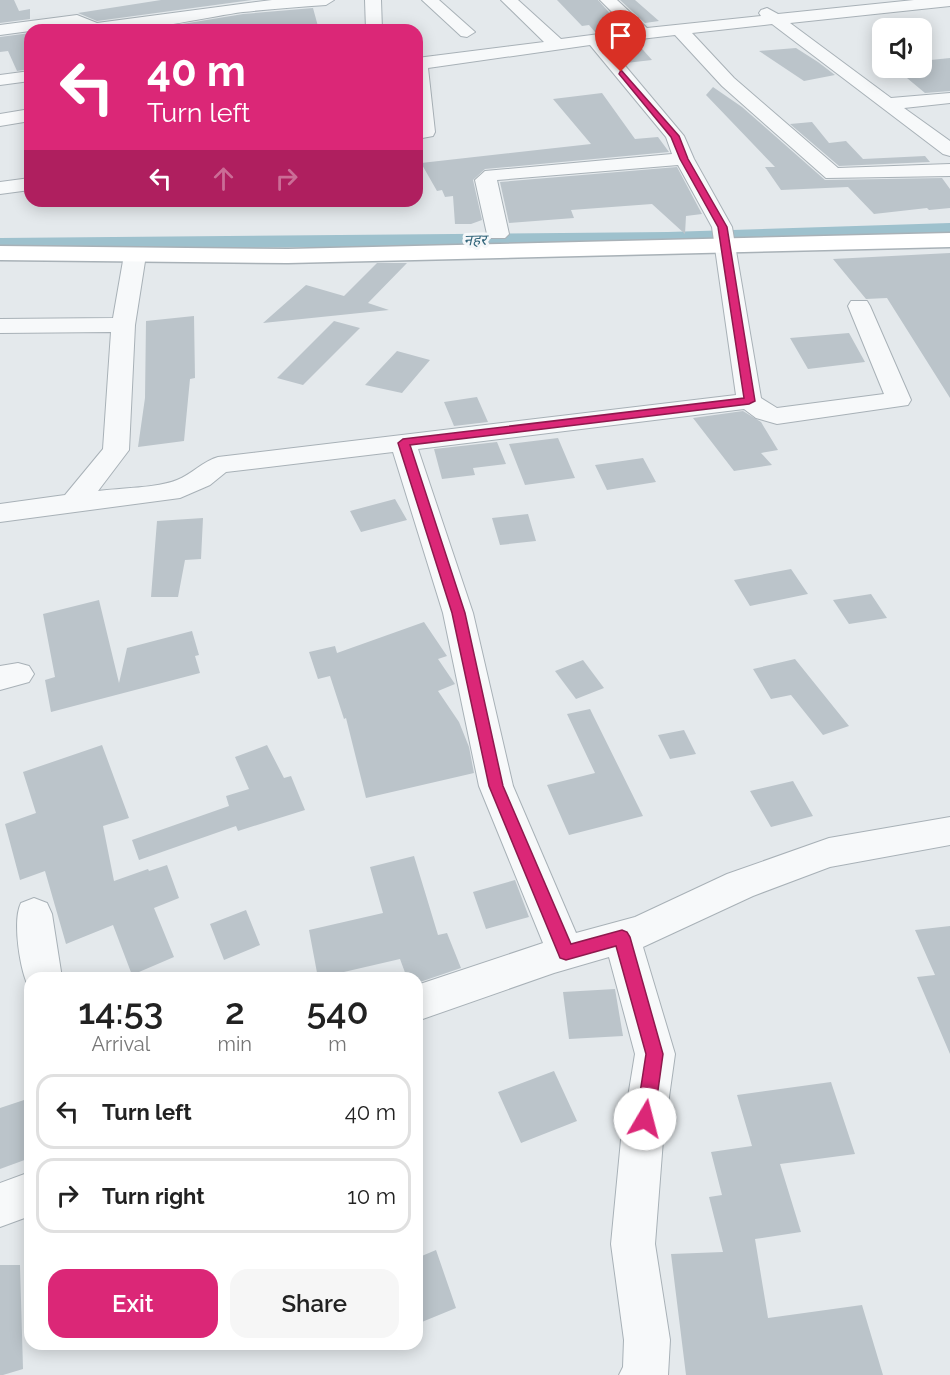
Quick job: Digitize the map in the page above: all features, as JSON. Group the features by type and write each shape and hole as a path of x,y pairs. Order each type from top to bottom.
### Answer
{"street":[{"path":"132,24 246,7 326,0"},
{"path":"373,0 374,24"},
{"path":"430,0 467,32"},
{"path":"509,0 557,45"},
{"path":"608,0 643,33"},
{"path":"750,0 950,150"},
{"path":"423,63 643,33 950,1"},
{"path":"46,24 77,20 86,24"},
{"path":"0,30 24,27"},
{"path":"680,30 728,82 832,174 950,170"},
{"path":"594,40 675,136 684,159 725,237 749,401"},
{"path":"0,80 24,77"},
{"path":"887,104 950,98"},
{"path":"423,106 426,132 423,132"},
{"path":"0,120 24,117"},
{"path":"930,135 950,134"},
{"path":"498,234 485,180 492,175 684,159"},
{"path":"0,188 24,185"},
{"path":"0,253 288,256 725,237 950,240"},
{"path":"74,503 116,450 123,325 135,255"},
{"path":"0,513 180,489 201,479 218,465 749,401 765,413 777,416 899,400 859,306"},
{"path":"0,326 123,325"},
{"path":"403,443 458,613 496,786 566,953"},
{"path":"423,1001 566,953 642,931 740,885 829,853 950,831"},
{"path":"34,914 43,972"},
{"path":"622,937 654,1054 642,1140 633,1244 647,1340 646,1372 643,1375"},
{"path":"0,1205 24,1196"}],"building":[{"path":"0,0 14,0 19,11 30,9 30,19 0,23"},
{"path":"161,0 252,0 97,21 78,13"},
{"path":"557,0 598,0 624,29 595,32 589,25 582,26"},
{"path":"620,0 635,0 659,21 645,23"},
{"path":"313,8 317,24 182,24 243,14"},
{"path":"24,34 24,70 17,71 8,51 0,52 0,37"},
{"path":"636,42 652,60 626,63 610,45"},
{"path":"796,48 835,75 804,81 759,51"},
{"path":"950,58 950,91 925,93 907,78 932,78 932,60"},
{"path":"713,87 742,107 825,180 942,178 950,189 950,208 929,210 927,208 874,214 848,187 781,190 765,167 775,167 706,95"},
{"path":"602,93 635,139 658,137 669,152 485,169 473,180 482,220 471,224 455,224 453,196 445,197 442,190 437,191 423,163 591,144 553,99"},
{"path":"812,122 829,143 846,141 863,159 925,156 930,162 839,166 790,124"},
{"path":"677,167 702,214 686,216 685,234 652,204 571,210 574,218 509,223 500,182"},
{"path":"950,253 950,398 887,298 866,299 833,259"},
{"path":"377,263 407,263 368,303 389,310 263,323 306,285 344,296"},
{"path":"194,316 195,378 190,379 184,441 138,447 145,398 146,321"},
{"path":"334,321 360,328 303,385 277,378"},
{"path":"849,333 865,362 808,369 790,338"},
{"path":"397,351 430,360 402,393 365,385"},
{"path":"477,397 488,422 454,426 444,402"},
{"path":"743,411 761,422 778,450 761,453 772,465 734,471 693,418"},
{"path":"558,438 575,478 525,485 509,444"},
{"path":"497,442 506,464 473,468 475,475 442,479 434,449"},
{"path":"643,458 656,482 607,490 595,465"},
{"path":"395,499 407,520 361,532 350,511"},
{"path":"528,514 536,541 500,545 492,518"},
{"path":"203,518 201,559 185,560 178,597 151,597 157,521"},
{"path":"791,569 808,594 750,606 734,580"},
{"path":"871,594 887,618 849,624 833,600"},
{"path":"99,600 119,683 127,648 192,631 199,655 195,656 200,673 51,712 45,680 55,677 43,614"},
{"path":"424,622 447,656 438,659 455,684 438,691 459,722 469,747 474,773 366,798 346,718 344,719 330,676 318,679 309,652 335,646 337,653"},
{"path":"795,659 849,726 823,735 791,695 771,699 753,669"},
{"path":"583,660 604,688 576,699 555,671"},
{"path":"590,709 643,816 569,835 547,785 595,773 567,714"},
{"path":"684,730 696,754 670,759 658,735"},
{"path":"102,745 129,818 103,826 114,881 167,865 179,898 154,908 174,957 139,972 131,972 113,925 66,944 45,871 20,880 5,824 36,813 23,772"},
{"path":"267,745 284,778 291,776 305,810 238,831 236,826 139,860 132,840 229,806 226,796 249,789 235,757"},
{"path":"793,781 813,816 771,827 750,791"},
{"path":"414,856 438,935 447,933 461,968 423,981 423,972 405,972 400,959 344,972 317,972 309,930 383,913 370,867"},
{"path":"515,880 529,917 486,929 473,892"},
{"path":"246,910 260,945 224,960 210,924"},
{"path":"950,926 950,1054 917,977 935,975 915,930"},
{"path":"615,989 623,1036 569,1039 563,992"},
{"path":"554,1071 577,1121 521,1143 498,1092"},
{"path":"831,1082 855,1154 780,1164 801,1232 755,1239 768,1318 862,1305 883,1375 686,1375 671,1254 723,1252 709,1197 722,1195 711,1152 752,1146 737,1095"},
{"path":"24,1100 24,1160 0,1169 0,1108"},
{"path":"436,1250 456,1308 423,1322 423,1255"},
{"path":"0,1265 20,1265 23,1369 3,1375 0,1375"}],"waterway":[{"name":"नहर","path":"0,244 668,238 950,229"}],"route":[{"path":"621,72 675,136 684,159 722,227 727,247 749,401 403,443 458,613 468,667 496,786 566,953 622,937 654,1054 645,1119"}]}
